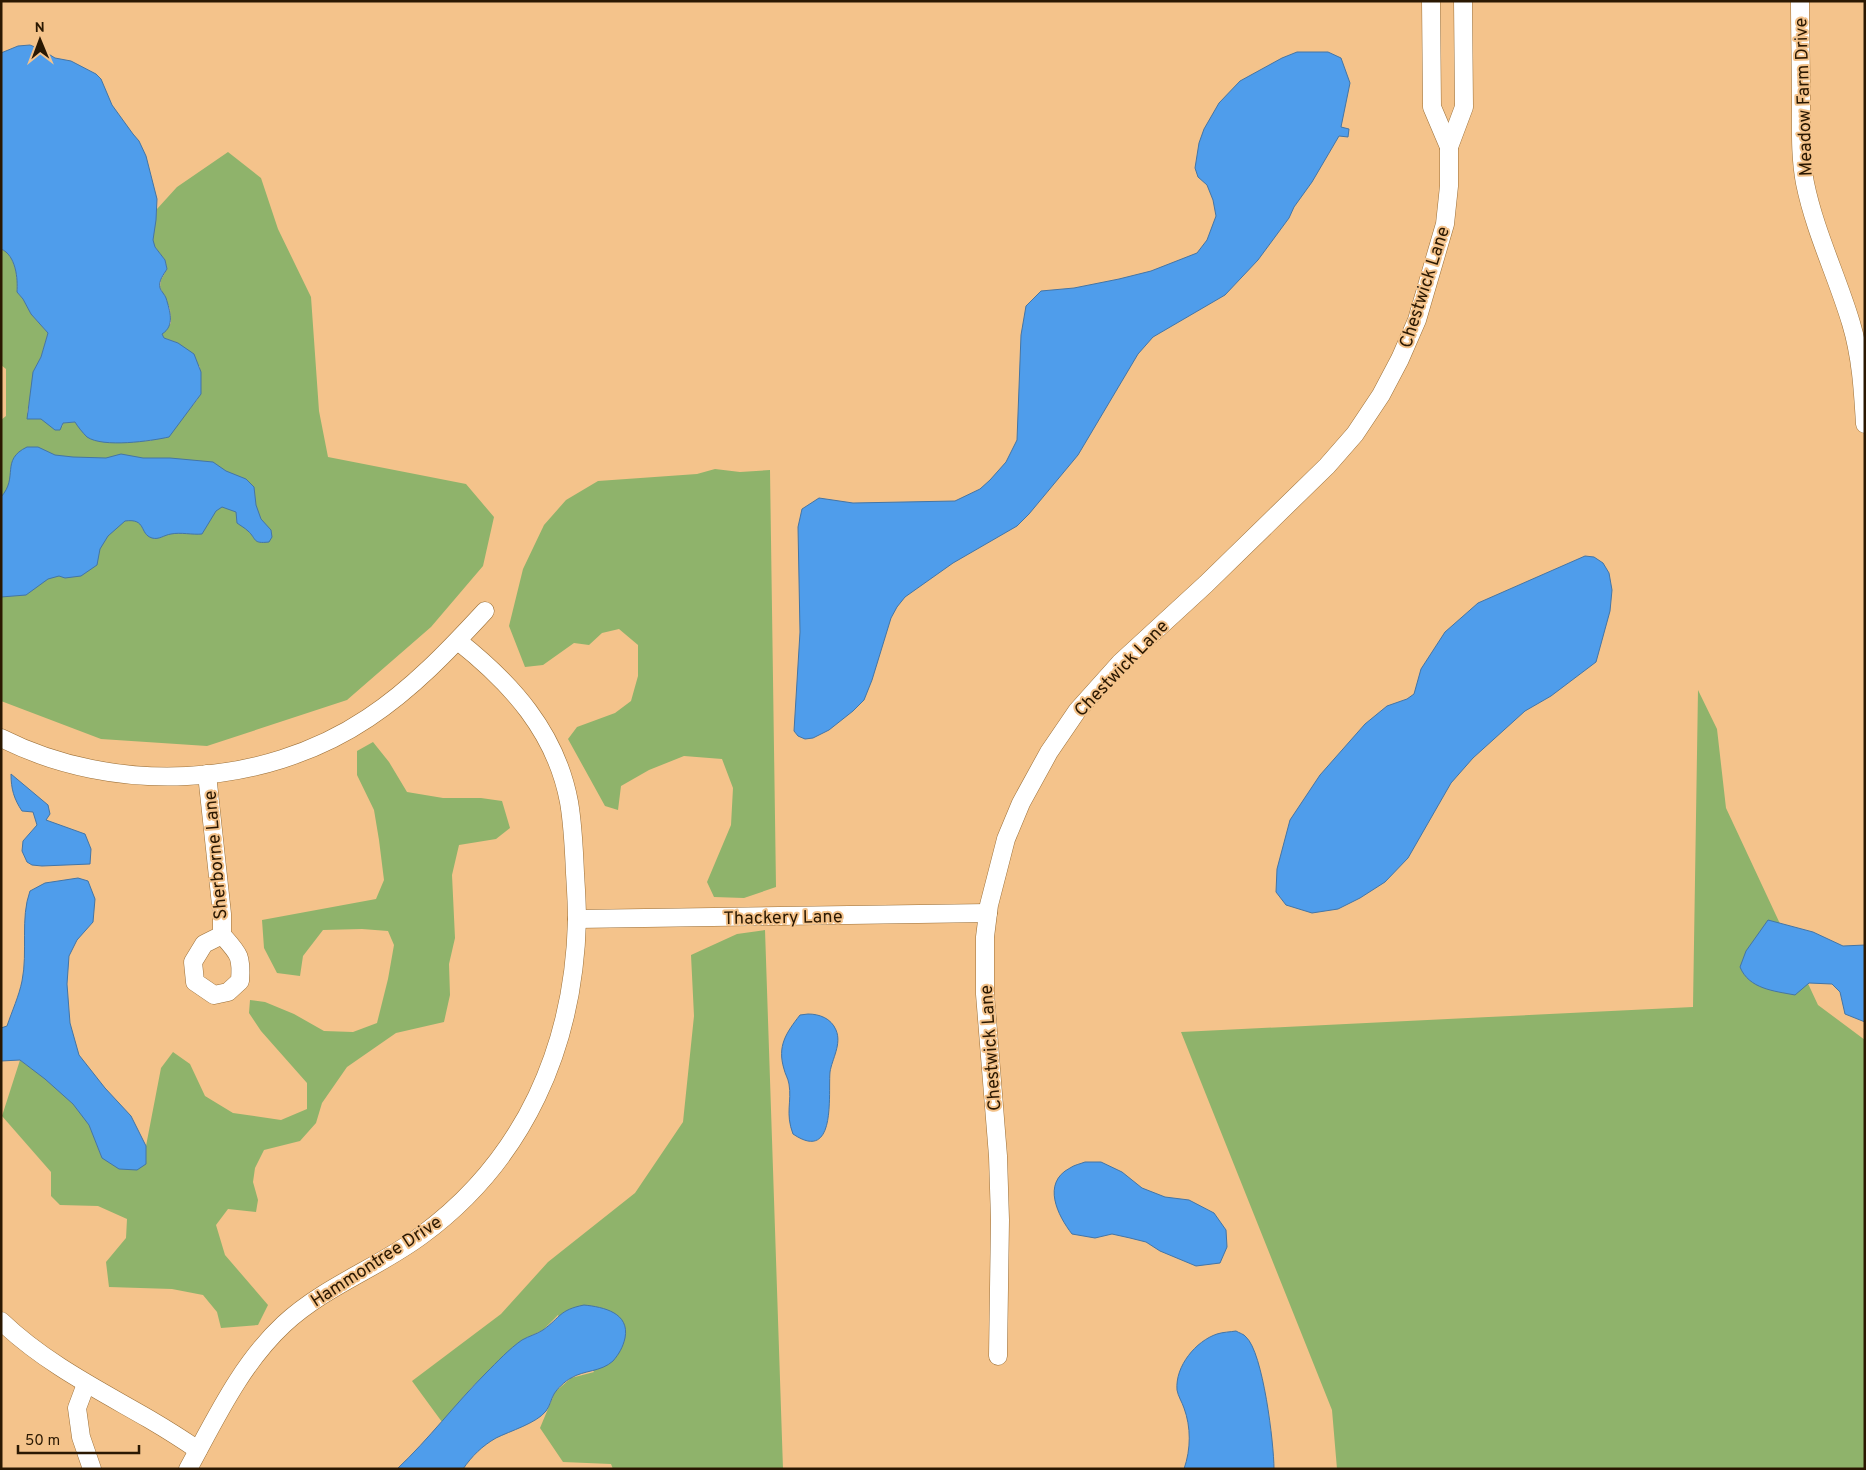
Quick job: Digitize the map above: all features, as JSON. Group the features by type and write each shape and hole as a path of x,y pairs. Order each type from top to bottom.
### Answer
{"street":[{"name":"Chestwick Lane","path":"1431,1 1432,107 1449,147"},
{"name":"Chestwick Lane","path":"998,1356 1000,1241 998,1156 985,994 985,937 988,913 1006,839 1021,803 1049,752 1076,710 1120,663 1206,584 1327,466 1355,434 1381,395 1400,359 1417,320 1432,274 1445,224 1449,186 1449,147 1464,107 1463,1"},
{"name":"Meadow Farm Drive","path":"1800,1 1801,127 1805,181 1811,210 1824,250 1852,324 1862,372 1865,424"},
{"path":"1,738 38,754 70,763 102,771 136,775 207,774 260,765 304,751 346,731 385,706 458,641 485,611"},
{"name":"Hammontree Drive","path":"188,1469 232,1389 247,1366 284,1324 316,1299 422,1236 452,1212 479,1184 504,1154 525,1121 542,1088 555,1054 572,984 577,919 574,842 568,800 560,770 533,716 511,688 486,663 458,641"},
{"name":"Sherborne Lane","path":"207,774 222,914 222,936"},
{"name":"Thackery Lane","path":"577,919 988,913"},
{"path":"1,1321 36,1352 198,1450"},
{"path":"86,1384 77,1408 81,1437 92,1469"}],"green space":[{"path":"228,152 261,178 278,229 311,297 319,411 328,457 466,484 494,517 483,566 431,627 347,700 207,746 101,739 1,701 1,420 6,416 6,369 1,365 1,249 10,256 13,262 17,292 31,314 48,333 41,357 33,372 27,413 62,427 63,423 75,422 88,437 99,441 150,441 188,411 200,394 200,367 178,343 164,338 162,334 171,323 170,309 160,287 161,280 167,269 165,260 152,240 157,209 177,187"},
{"path":"715,469 740,472 770,470 776,887 744,898 714,897 707,882 731,825 733,788 722,759 684,756 649,770 621,786 618,810 605,806 568,739 577,727 615,713 631,701 638,676 638,645 619,629 602,633 589,645 574,643 543,665 525,667 509,626 523,569 544,525 566,500 598,481 697,474"},
{"path":"1698,690 1717,729 1726,808 1818,1005 1865,1040 1865,1469 1337,1469 1332,1410 1181,1032 1693,1007"},
{"path":"373,742 389,762 407,792 443,798 481,798 502,801 510,828 496,839 459,845 452,875 455,938 449,964 450,995 444,1022 396,1033 347,1067 322,1103 316,1123 300,1141 264,1150 255,1168 253,1182 258,1200 256,1212 228,1209 216,1225 225,1255 268,1305 258,1325 221,1328 217,1312 203,1295 172,1289 109,1287 106,1262 126,1238 127,1219 98,1206 60,1205 51,1196 51,1172 2,1116 20,1060 58,1089 75,1106 89,1125 102,1158 146,1164 146,1146 161,1068 173,1052 190,1064 205,1096 233,1113 281,1120 307,1109 307,1083 261,1031 249,1013 250,1000 265,1002 294,1014 324,1031 353,1032 377,1023 394,945 388,931 362,929 323,930 303,956 300,976 277,973 264,948 262,920 376,899 384,880 379,840 374,810 357,775 357,751"},
{"path":"765,930 783,1469 613,1469 611,1464 563,1462 540,1428 555,1392 571,1378 594,1372 558,1315 543,1330 522,1340 472,1387 442,1422 412,1381 501,1314 548,1262 635,1193 683,1122 694,1016 691,955 737,934"}],"water":[{"path":"30,45 55,58 71,61 96,74 101,79 112,105 139,141 146,156 157,199 153,240 155,247 165,260 167,269 160,285 168,303 170,323 169,327 162,334 164,338 178,343 194,354 201,372 201,394 169,437 139,442 104,442 87,437 75,422 63,423 60,430 55,430 41,419 27,419 33,372 41,357 48,333 31,314 17,292 13,262 10,256 1,249 1,53 18,46"},
{"path":"1297,52 1328,52 1341,58 1350,83 1341,127 1349,129 1348,137 1339,136 1289,218 1258,260 1225,295 1153,337 1138,354 1078,455 1017,526 953,563 905,597 891,618 864,700 829,730 813,738 805,739 798,736 794,731 800,632 798,527 802,509 819,498 853,503 955,501 980,489 990,480 1006,462 1017,440 1021,335 1026,306 1041,291 1074,288 1119,279 1151,271 1197,253 1207,240 1216,216 1213,200 1207,185 1198,177 1195,168 1199,143 1204,129 1219,103 1240,81"},
{"path":"27,447 38,447 55,455 73,457 106,458 121,454 143,458 170,458 213,462 226,471 246,479 254,487 256,505 261,519 271,530 272,537 269,542 257,542 247,530 237,523 236,512 222,507 216,511 202,534 175,533 152,538 145,533 137,522 125,521 108,536 100,549 97,565 81,576 65,578 59,576 48,579 26,595 1,597 1,497 9,483 14,457"},
{"path":"1585,556 1594,557 1603,563 1609,573 1612,590 1610,611 1596,662 1551,696 1525,711 1473,758 1451,783 1408,858 1385,882 1338,909 1312,913 1286,905 1276,892 1277,869 1290,820 1320,775 1365,724 1387,706 1407,699 1414,694 1421,669 1445,632 1478,603"},
{"path":"11,774 48,805 50,814 46,820 85,834 91,849 90,864 42,866 32,865 27,862 22,851 23,841 37,825 33,812 22,811 17,802 13,794"},
{"path":"78,878 88,881 95,899 93,922 77,940 69,956 67,984 70,1023 79,1055 105,1088 131,1116 146,1146 146,1164 137,1170 119,1169 102,1158 89,1125 73,1104 45,1079 20,1060 1,1061 1,1028 7,1026 24,970 25,912 30,891 45,883"},
{"path":"1768,920 1813,932 1843,946 1865,945 1865,1022 1845,1014 1840,992 1832,984 1809,983 1795,995 1763,988 1749,980 1740,967 1746,951"},
{"path":"800,1015 820,1016 831,1022 838,1035 838,1041 830,1072 829,1109 824,1133 817,1140 807,1141 793,1134 791,1127 789,1084 782,1061 782,1047 787,1034"},
{"path":"1085,1162 1101,1162 1122,1172 1142,1188 1165,1197 1189,1200 1214,1213 1226,1230 1227,1247 1220,1263 1196,1266 1160,1251 1146,1242 1112,1234 1095,1238 1072,1234 1058,1209 1054,1191 1056,1182 1061,1174"},
{"path":"584,1305 600,1307 614,1313 624,1323 625,1338 613,1361 608,1365 576,1375 566,1381 555,1392 542,1415 530,1423 491,1441 463,1469 397,1469 512,1347 543,1330 570,1309"},
{"path":"1236,1331 1246,1337 1258,1360 1270,1420 1274,1469 1184,1469 1188,1454 1189,1430 1177,1390 1179,1372 1188,1356 1202,1342 1217,1334"}]}
